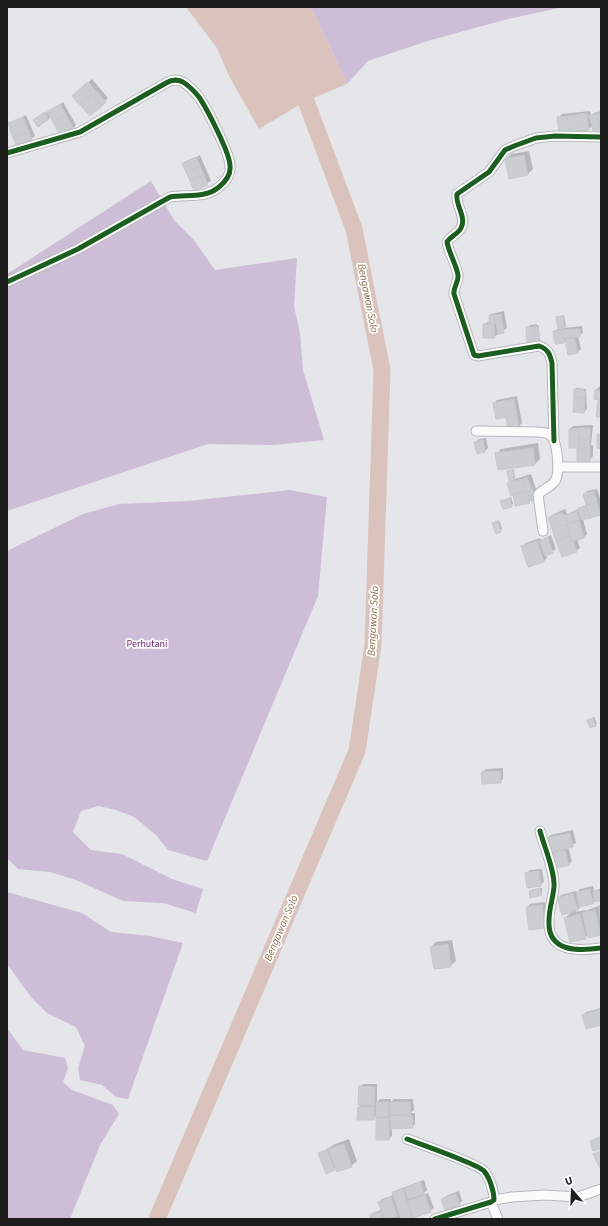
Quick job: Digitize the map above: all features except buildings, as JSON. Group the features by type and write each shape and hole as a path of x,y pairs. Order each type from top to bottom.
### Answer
{"street":[{"path":"7,152 80,132 166,83 174,80 185,83 198,96 226,150 230,166 228,178 219,188 194,197 180,195 170,197 78,249 7,282"},
{"path":"544,531 538,495 540,492 552,485 556,479 558,466 554,441 552,363 550,354 546,348 538,346 478,356 474,355 454,294 453,288 458,279 458,273 447,242 462,226 463,221 456,198 457,194 489,172 505,150 536,138 555,136 601,137"},
{"path":"476,431 548,434 554,441"},
{"path":"558,466 601,467"},
{"path":"540,831 553,878 554,886 549,922 554,939 566,948 573,950 601,948"},
{"path":"407,1139 478,1167 484,1172 488,1177 494,1194 493,1201 498,1219"},
{"path":"435,1219 512,1196 544,1195 578,1197 601,1189"}],"green space":[{"path":"311,7 564,7 508,19 431,40 368,61 347,84"},
{"path":"151,181 174,220 193,239 215,270 297,258 294,306 300,333 303,370 324,440 274,445 208,444 7,511 7,274"},
{"name":"Perhutani","path":"290,490 327,497 318,596 207,861 168,850 156,835 134,817 116,810 98,806 81,811 73,832 91,850 122,854 172,879 203,889 196,913 163,903 123,901 76,880 50,872 18,869 7,858 7,551 83,514 119,504 188,501"},
{"path":"7,892 82,913 111,932 150,936 183,943 128,1099 116,1097 102,1085 80,1080 78,1068 85,1046 76,1027 47,1013 31,997 7,964"},
{"path":"7,1028 23,1050 65,1058 68,1068 63,1082 72,1090 113,1105 119,1114 100,1145 70,1219 7,1219"}],"shaded area":[{"path":"186,7 311,7 347,84 306,101 259,129 229,76 217,48"}],"waterway":[{"name":"Bengawan Solo","path":"157,1219 357,751 373,645 382,370 354,229 306,101 295,81"}],"cycle path":[{"path":"7,153 80,132 166,83 176,80 181,81 190,87 203,103 226,151 230,169 229,175 214,191 202,195 170,197 78,249 7,282"},
{"path":"554,441 552,363 547,350 539,346 478,356 474,355 454,294 458,275 447,242 460,230 463,220 457,194 489,172 505,150 536,138 555,136 601,137"},
{"path":"540,831 554,881 549,920 550,931 553,939 566,948 583,950 601,948"},
{"path":"407,1139 480,1168 488,1177 491,1185 494,1200 491,1202 435,1219"}]}
